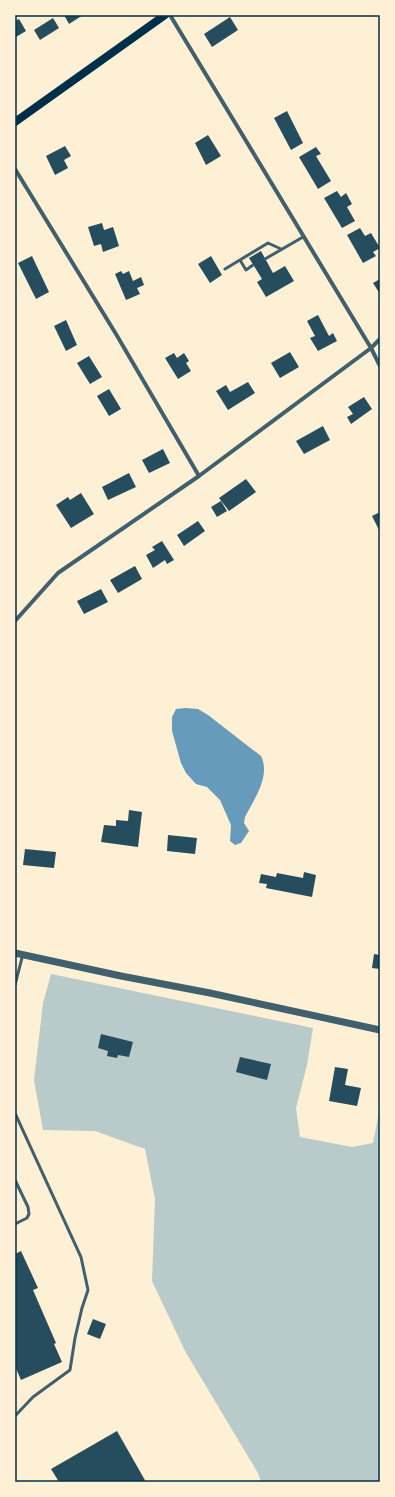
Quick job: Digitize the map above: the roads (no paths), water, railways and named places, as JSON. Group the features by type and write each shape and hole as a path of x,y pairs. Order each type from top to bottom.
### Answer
{"main road":[{"path":"15,122 165,15"}],"street":[{"path":"170,15 371,348 380,366"},
{"path":"15,169 116,334 199,476"},
{"path":"15,621 58,573 199,476 371,348 380,339"},
{"path":"15,953 380,1030"}],"lane":[{"path":"265,259 303,237"},
{"path":"225,269 268,243 281,249"},
{"path":"240,260 246,270 254,265"},
{"path":"15,985 23,954"},
{"path":"15,1113 81,1257 88,1290 75,1338 70,1370 33,1397 15,1416"},
{"path":"15,1180 28,1207 29,1214 27,1218 15,1224"}],"water":[{"path":"176,709 198,709 208,715 261,756 264,764 263,779 257,795 245,817 244,823 249,831 241,843 235,845 230,841 231,825 220,800 207,787 196,784 186,773 181,763 172,731 172,717"}]}
